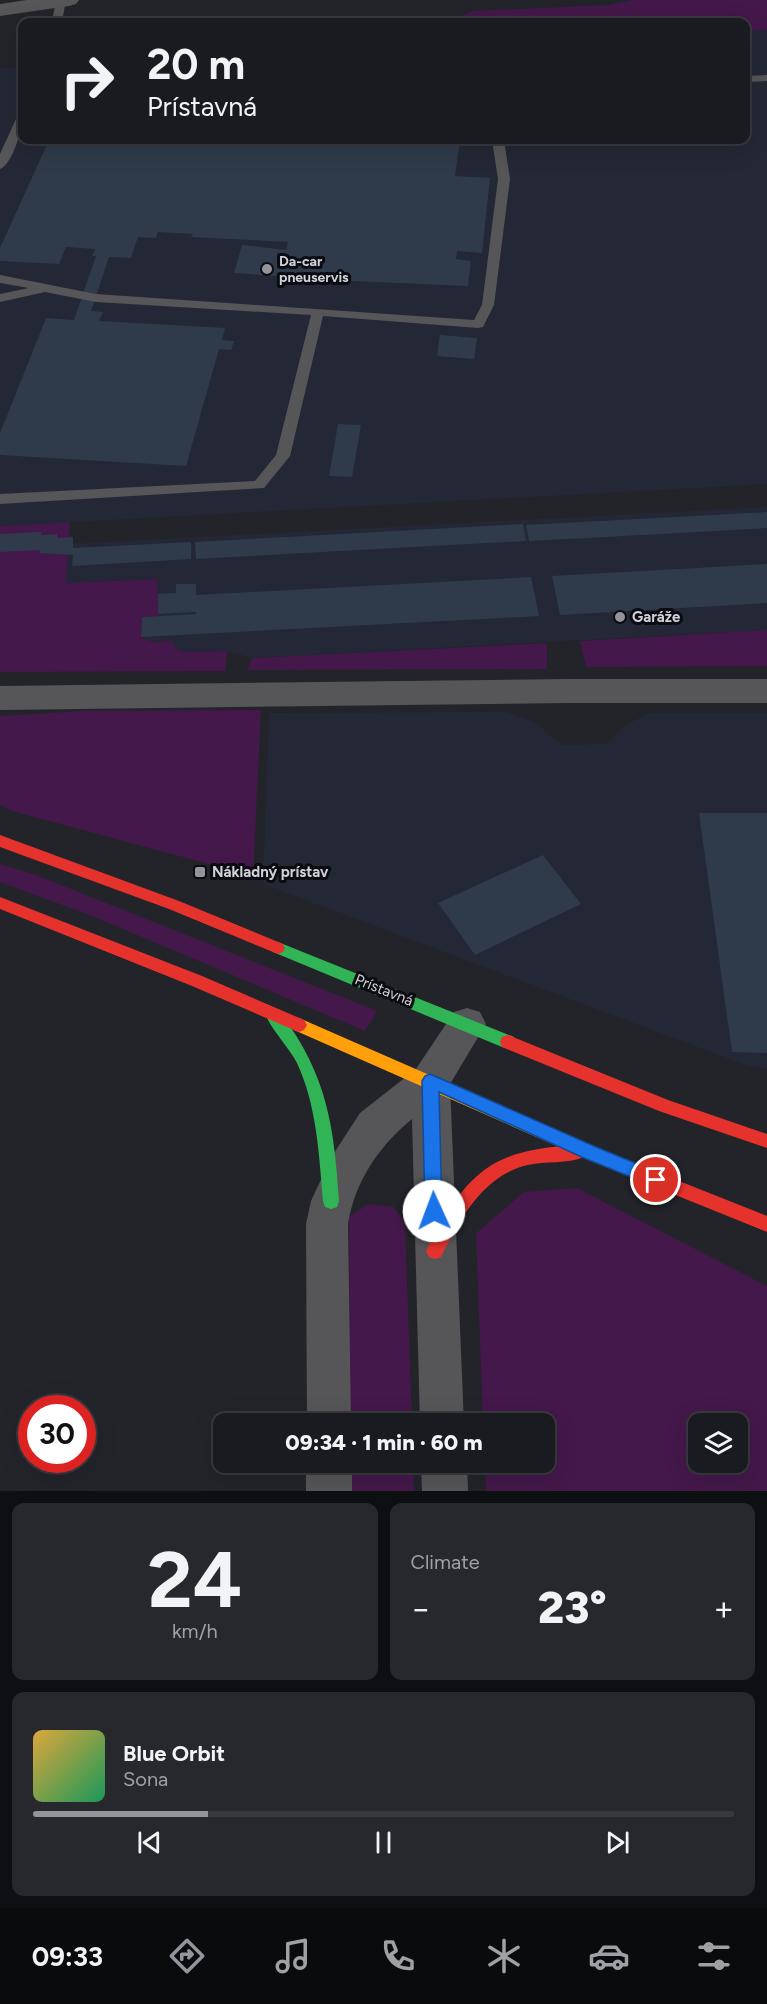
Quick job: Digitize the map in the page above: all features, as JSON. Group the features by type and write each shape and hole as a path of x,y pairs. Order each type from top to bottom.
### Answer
{"main road":[{"name":"Prístavná","path":"0,841 174,905 665,1106 767,1141"},
{"path":"0,903 115,947 430,1081 590,1153 767,1224"},
{"path":"273,1014 299,1045 319,1096 326,1140 331,1201"},
{"path":"435,1251 452,1214 471,1190 492,1170 521,1156 549,1151 590,1153"}],"street":[{"path":"0,10 64,0"},
{"path":"0,698 555,691 767,691"},
{"path":"329,1413 327,1224 331,1201 350,1163 374,1126 430,1081 467,1024"},
{"path":"430,1081 442,1413"},
{"path":"329,1473 329,1491"},
{"path":"444,1473 445,1491"}],"lane":[{"path":"58,18 64,0"},
{"path":"750,79 767,78"},
{"path":"0,165 18,127"},
{"path":"0,279 96,298 478,324 488,305 504,179 499,144"},
{"path":"0,298 49,289"},
{"path":"0,499 260,485 283,456 318,312"}],"shaded area":[{"path":"632,0 767,0 767,30 750,31 750,18 457,18 472,11 610,5"},
{"path":"767,30 767,484 0,526 0,68 18,67 18,144 750,144 750,31"},
{"path":"767,507 767,630 253,658 227,651 182,652 173,646 173,641 153,642 141,637 142,617 159,616 156,579 66,583 68,544"},
{"path":"70,522 66,583 157,579 159,616 142,617 141,637 153,642 173,641 173,646 182,652 227,651 225,671 0,672 0,526"},
{"path":"767,630 767,666 586,667 580,641"},
{"path":"547,643 547,669 247,670 253,658"},
{"path":"261,710 253,876 12,811 0,805 0,716 81,711"},
{"path":"507,712 536,723 562,745 607,744 626,725 649,713 767,713 767,1069 748,1066 263,884 269,713"},
{"path":"0,864 36,875 377,1011 365,1031 92,916 0,882"},
{"path":"577,1188 767,1286 767,1491 486,1491 485,1473 555,1473 555,1413 483,1413 476,1233 524,1192"},
{"path":"368,1204 394,1207 405,1224 412,1413 350,1413 349,1217"},
{"path":"350,1473 413,1473 414,1491 351,1491"}],"building":[{"path":"47,144 459,144 455,176 490,178 482,253 457,251 456,259 471,261 468,286 234,273 242,245 286,250 288,242 191,237 193,234 158,232 156,238 138,237 131,258 109,257 91,311 103,312 99,321 225,328 222,340 234,341 231,350 219,349 186,466 0,455 0,433 46,318 74,320 96,256 92,256 95,249 66,247 59,264 0,261 0,248"},
{"path":"440,335 477,338 474,359 437,356"},
{"path":"338,424 361,425 352,477 329,476"},
{"path":"767,512 767,528 624,536 529,541 526,525"},
{"path":"523,524 526,541 196,559 195,542"},
{"path":"41,532 41,535 57,534 57,538 73,537 73,548 191,542 191,559 72,566 73,555 40,553 40,550 0,552 0,534"},
{"path":"767,564 767,603 560,615 552,576"},
{"path":"531,577 539,616 141,637 142,617 196,614 196,612 158,614 158,594 176,593 176,584 196,584 196,595"},
{"path":"699,813 767,813 767,1053 732,1052"},
{"path":"543,855 581,904 475,955 438,903"}],"traffic: fast":[{"path":"278,948 508,1042"},
{"path":"274,1016 290,1037 302,1059 319,1103 327,1150 331,1201"}],"traffic: slow":[{"path":"299,1025 590,1153 674,1187"}],"traffic: jam":[{"path":"0,841 174,905 278,948"},
{"path":"0,903 197,981 299,1025"},
{"path":"508,1042 665,1106 767,1141"},
{"path":"435,1251 460,1205 488,1175 526,1158 578,1152"},
{"path":"674,1187 767,1224"}],"place":[{"name":"Da-car pneuservis","path":"267,269"},
{"name":"Garáže","path":"620,617"},
{"name":"Nákladný prístav","path":"200,872"}],"route":[{"path":"434,1211 430,1081 656,1180"}]}
